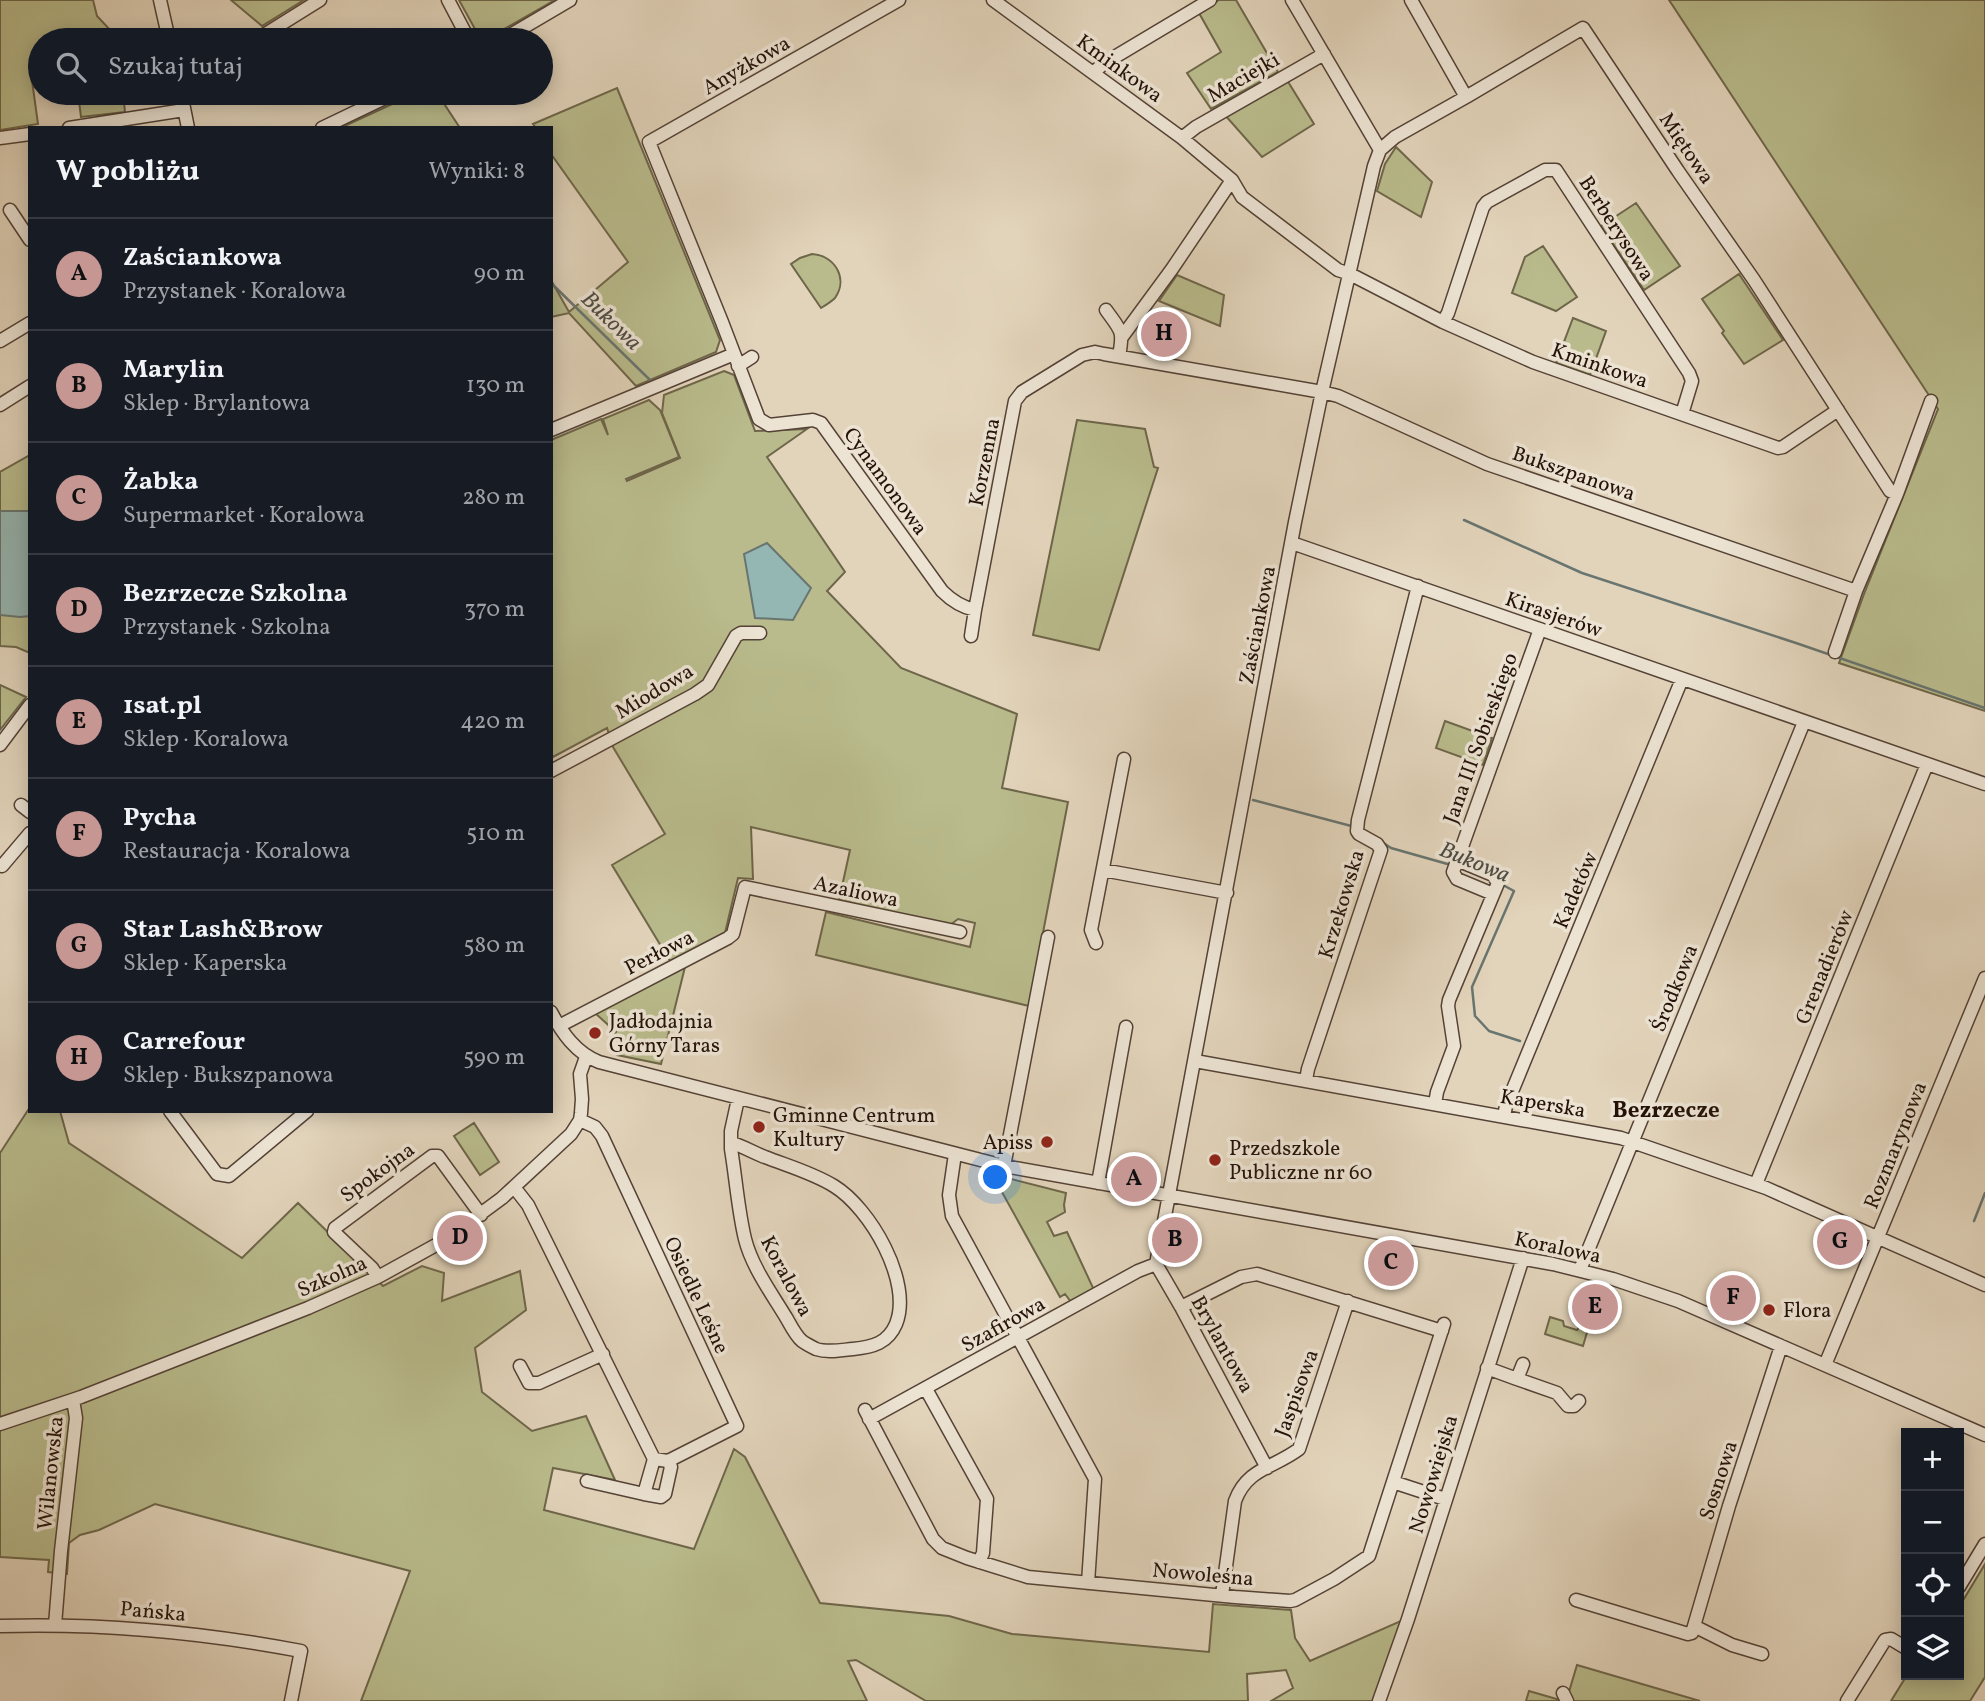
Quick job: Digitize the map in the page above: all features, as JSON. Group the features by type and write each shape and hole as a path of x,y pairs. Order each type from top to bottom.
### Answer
{"street":[{"path":"160,0 166,28"},
{"path":"275,28 320,0"},
{"path":"448,0 463,28"},
{"path":"522,28 570,0"},
{"name":"Anyżkowa","path":"649,142 749,91 899,0"},
{"name":"Kminkowa","path":"993,0 1182,138 1232,180 1242,197 1338,270 1443,322 1532,362 1778,448 1838,411"},
{"path":"1093,73 1103,64 1210,0"},
{"path":"1292,0 1380,150"},
{"path":"1322,392 1374,166 1380,150 1395,137 1466,97 1411,0"},
{"name":"Miętowa","path":"1466,97 1583,28 1754,280 1890,491 1897,494"},
{"name":"Maciejki","path":"1182,138 1196,127 1324,54"},
{"path":"183,105 188,126"},
{"path":"326,126 370,105"},
{"path":"82,126 184,110"},
{"path":"0,138 28,134"},
{"name":"Cynamonowa","path":"649,142 759,419 769,425 813,420 821,423 942,591 964,607 975,610"},
{"name":"Berberysowa","path":"1443,322 1483,207 1487,202 1545,170 1556,170 1689,373 1692,381 1682,414"},
{"path":"1119,356 1122,337 1232,180"},
{"path":"10,210 28,237"},
{"path":"1106,310 1122,337"},
{"path":"0,341 28,324"},
{"name":"Bukszpanowa","path":"1082,355 1095,352 1338,396 1487,464 1856,592"},
{"name":"Korzenna","path":"971,636 1015,401 1021,393 1082,355"},
{"path":"553,429 736,360 752,357"},
{"path":"0,405 28,387"},
{"name":"Zaściankowa","path":"1169,1196 1322,392"},
{"path":"1835,652 1931,401"},
{"name":"Kirasjerów","path":"1292,543 1804,722"},
{"name":"Krzekowska","path":"1306,1080 1381,850 1377,844 1357,831 1418,586"},
{"name":"Jana III Sobieskiego","path":"1435,1104 1454,1046 1449,1000 1498,883 1493,875 1457,860 1539,629"},
{"name":"Miodowa","path":"553,770 695,694 708,685 736,636 741,633 760,633"},
{"name":"Kadetów","path":"1504,1116 1682,679"},
{"path":"0,745 28,708"},
{"path":"1804,722 1985,784"},
{"name":"Środkowa","path":"1580,1270 1804,722"},
{"path":"1096,943 1091,930 1124,759"},
{"name":"Grenadierów","path":"1756,1184 1927,764"},
{"path":"2,866 28,834"},
{"path":"1103,870 1227,893"},
{"name":"Azaliowa","path":"745,887 960,932"},
{"name":"Perłowa","path":"559,1026 728,938 733,934 745,887"},
{"path":"1004,1166 1048,937"},
{"name":"Rozmarynowa","path":"1825,1365 1985,978"},
{"path":"553,1016 586,1057 580,1074 580,1120"},
{"path":"1098,1183 1126,1027"},
{"name":"Koralowa","path":"586,1057 738,1099 1004,1166 1580,1270 1670,1298 1985,1435"},
{"name":"Kaperska","path":"1195,1061 1632,1141 1756,1184 1985,1285"},
{"path":"731,1143 738,1099"},
{"path":"171,1113 217,1174 229,1175 305,1113"},
{"name":"Szkolna","path":"0,1424 73,1400 308,1308 378,1277 442,1242 481,1215 571,1134 580,1120"},
{"name":"Osiedle Leśne","path":"580,1120 595,1127 602,1136 737,1426 661,1460"},
{"name":"Koralowa","path":"731,1143 747,1151 819,1178 847,1195 860,1209 884,1247 900,1293 898,1318 891,1334 885,1340 862,1348 824,1351 797,1336 761,1275 746,1240 731,1143"},
{"path":"733,1161 747,1151"},
{"path":"955,1154 949,1195 952,1216 1095,1479 1088,1583"},
{"name":"Spokojna","path":"378,1277 334,1232 335,1227 432,1156 438,1156 481,1215"},
{"path":"514,1187 528,1205 661,1460 671,1467 665,1494 661,1497 586,1481"},
{"path":"1156,1264 1169,1196"},
{"name":"Nowowiejska","path":"1380,1701 1522,1258"},
{"name":"Szafirowa","path":"867,1415 926,1389 1138,1271 1156,1264"},
{"name":"Brylantowa","path":"1156,1264 1267,1468"},
{"path":"1181,1307 1252,1274 1266,1275 1348,1301"},
{"name":"Nowoleśna","path":"867,1415 933,1539 942,1548 1028,1577 1295,1600 1366,1559 1371,1551 1443,1327 1348,1301"},
{"name":"Jaspisowa","path":"1222,1595 1238,1492 1247,1480 1299,1449 1348,1301"},
{"name":"Sosnowa","path":"1694,1626 1729,1506 1781,1346"},
{"path":"520,1366 529,1383 540,1383 604,1354"},
{"path":"1517,1379 1522,1364"},
{"path":"1487,1368 1556,1393 1568,1406 1574,1406 1579,1401"},
{"path":"926,1389 987,1499 979,1562"},
{"name":"Wilanowska","path":"55,1625 76,1418 73,1400"},
{"path":"645,1494 661,1460"},
{"path":"1393,1482 1445,1499"},
{"path":"1964,1579 1985,1544"},
{"path":"1576,1600 1688,1634 1692,1633 1694,1626 1732,1645 1762,1654"},
{"name":"Pańska","path":"0,1626 119,1627 185,1633 301,1651 291,1701"},
{"path":"1847,1701 1885,1640 1891,1639 1901,1645"}],"green space":[{"path":"0,0 93,0 97,16 108,28 28,28 28,105 35,105 38,124 0,130"},
{"path":"231,0 304,0 262,26"},
{"path":"459,0 555,0 506,28 474,28"},
{"path":"1219,0 1236,0 1278,72 1211,109 1187,73 1221,52 1199,13"},
{"path":"1669,0 1985,0 1985,711 1839,663 1938,409"},
{"path":"1287,80 1314,124 1262,157 1224,114"},
{"path":"617,88 720,340 716,352 636,386 569,313 553,317 553,284 569,312 628,262 553,157 553,126 533,124"},
{"path":"80,105 124,105 125,112 81,117"},
{"path":"390,105 445,105 459,126 344,126"},
{"path":"1396,147 1432,182 1421,217 1377,191 1385,164"},
{"path":"1636,203 1680,266 1644,290 1601,226"},
{"path":"1543,246 1577,297 1556,311 1512,293 1525,257"},
{"path":"812,254 827,258 840,276 839,290 835,298 821,308 791,264"},
{"path":"1739,274 1783,340 1744,364 1702,299"},
{"path":"1177,275 1224,295 1220,326 1159,301"},
{"path":"1573,318 1606,331 1590,375 1556,363"},
{"path":"724,371 734,375 755,431 807,429 767,457 845,572 827,591 901,668 1017,714 1002,788 1068,802 1029,1006 816,955 826,912 970,947 975,923 958,919 949,926 839,900 850,850 751,827 753,879 738,878 725,933 670,961 612,865 665,834 613,747 607,728 553,757 553,439 601,419 608,435 603,419 649,400 660,410 679,457 626,479 627,481 680,458 662,413 664,395"},
{"path":"1077,420 1145,429 1154,467 1158,468 1099,650 1033,635"},
{"path":"28,456 28,652 16,647 0,646 0,472"},
{"path":"0,685 26,697 0,730"},
{"path":"1445,721 1492,738 1483,765 1436,748"},
{"path":"685,967 661,1064 617,1055 609,1048 616,1032 595,1013"},
{"path":"28,1110 28,1113 61,1113 69,1143 242,1258 298,1203 383,1286 422,1266 444,1273 442,1301 520,1271 526,1310 475,1348 482,1392 532,1431 586,1416 615,1480 553,1468 544,1510 694,1549 734,1449 745,1457 820,1603 949,1616 1012,1634 1209,1652 1213,1604 1291,1610 1295,1638 1310,1661 1403,1620 1374,1701 1271,1701 1293,1688 1286,1670 1247,1674 1248,1701 926,1701 856,1660 848,1661 867,1701 361,1701 410,1571 155,1504 99,1530 80,1535 69,1543 67,1574 48,1572 49,1560 0,1557 0,1153"},
{"path":"474,1123 499,1162 480,1175 454,1136"},
{"path":"992,1174 1066,1193 1065,1212 1047,1222 1054,1236 1067,1232 1094,1290 1071,1302 1065,1294 1060,1297"},
{"path":"1550,1317 1563,1321 1564,1326 1577,1330 1580,1326 1588,1329 1583,1346 1545,1334"},
{"path":"1985,1564 1985,1677 1970,1701 1891,1701 1904,1680 1964,1680 1964,1599"},
{"path":"1577,1665 1700,1701 1526,1701 1529,1691 1560,1700 1568,1695"}],"water":[{"path":"0,511 28,511 28,616 0,615"},
{"path":"767,543 811,588 793,620 755,618 744,554"}],"waterway":[{"name":"Bukowa","path":"553,285 650,380"},
{"path":"1464,520 1582,573 1985,708"},
{"name":"Bukowa","path":"1253,800 1355,827"},
{"name":"Bukowa","path":"1382,842 1391,848 1451,865"},
{"name":"Bukowa","path":"1458,867 1471,872"},
{"name":"Bukowa","path":"1503,885 1514,891 1472,987 1475,1016 1489,1031 1520,1041"},
{"name":"Bukowa","path":"1974,1221 1985,1193"}],"place":[{"name":"Carrefour","path":"1164,334"},
{"name":"Jadłodajnia Górny Taras","path":"595,1033"},
{"name":"Gminne Centrum Kultury","path":"759,1127"},
{"name":"Apiss","path":"1047,1142"},
{"name":"Przedszkole Publiczne nr 60","path":"1215,1160"},
{"name":"Zaściankowa","path":"1134,1179"},
{"name":"Bezrzecze Szkolna","path":"460,1238"},
{"name":"Marylin","path":"1175,1240"},
{"name":"Star Lash&Brow","path":"1840,1242"},
{"name":"Żabka","path":"1391,1263"},
{"name":"Pycha","path":"1733,1298"},
{"name":"1sat.pl","path":"1595,1307"},
{"name":"Flora","path":"1769,1310"}],"district":[{"name":"Bezrzecze","path":"1666,1109"}]}
